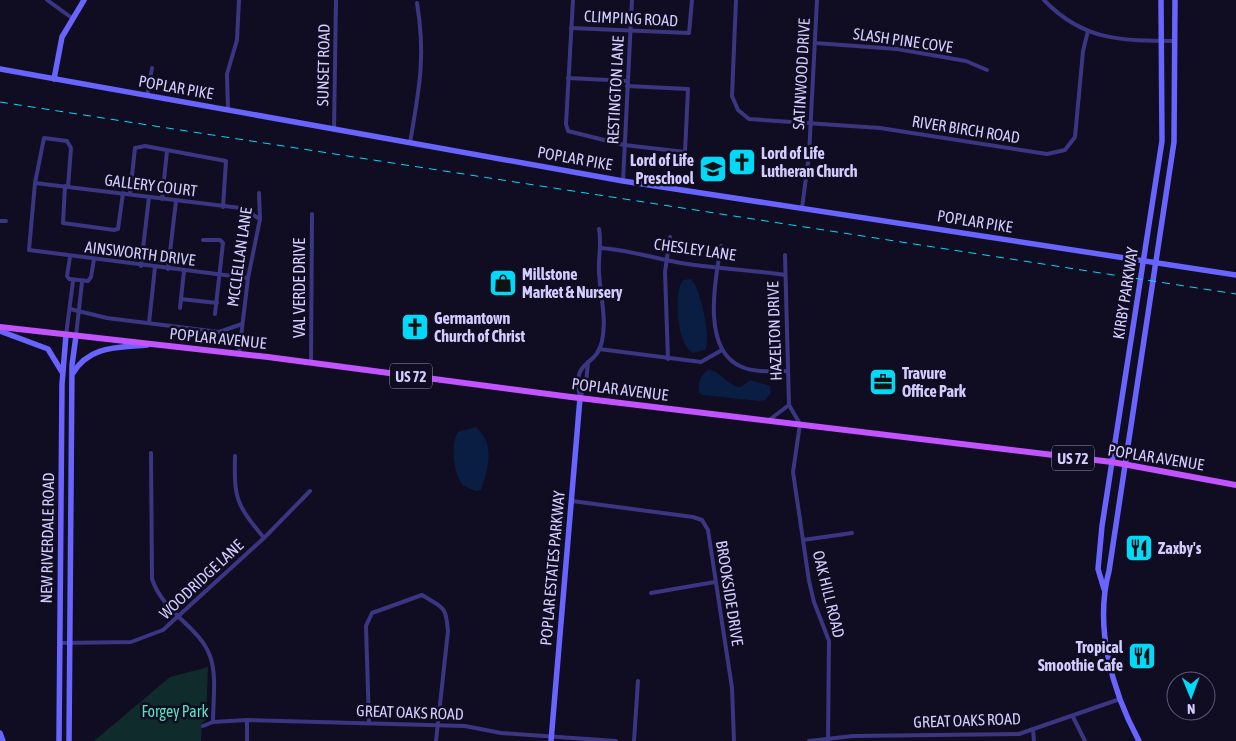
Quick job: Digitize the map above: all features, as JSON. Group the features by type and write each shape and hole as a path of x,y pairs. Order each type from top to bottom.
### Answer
{"main road":[{"path":"54,79 62,37 84,0"},
{"name":"KIRBY PARKWAY","path":"1139,741 1120,699 1106,643 1104,589 1098,569 1098,560 1162,141 1162,0"},
{"name":"KIRBY PARKWAY","path":"1104,589 1109,571 1174,142 1175,0"},
{"name":"POPLAR PIKE","path":"0,69 623,181 1236,275"},
{"name":"POPLAR AVENUE","path":"0,327 239,354 580,398 1112,462 1236,485"},
{"path":"0,330 48,349 63,374"},
{"name":"NEW RIVERDALE ROAD","path":"59,741 63,374 66,335"},
{"name":"NEW RIVERDALE ROAD","path":"69,741 72,374 76,336"},
{"path":"72,374 86,356 94,352 150,344"},
{"name":"POPLAR ESTATES PARKWAY","path":"551,738 580,398"},
{"path":"0,733 3,741"}],"street":[{"path":"47,0 72,18"},
{"path":"228,110 227,74 237,40 239,0"},
{"name":"SUNSET ROAD","path":"334,130 336,0"},
{"path":"568,78 688,89 685,152 624,145 572,134 566,128 568,78 573,0"},
{"name":"RESTINGTON LANE","path":"623,181 632,0"},
{"name":"CLIMPING ROAD","path":"571,28 689,33 692,0"},
{"name":"RIVER BIRCH ROAD","path":"736,0 731,92 734,104 740,113 757,121 874,127 1042,154 1060,153 1074,142 1077,131 1083,51 1088,31"},
{"name":"SATINWOOD DRIVE","path":"802,208 811,123 817,0"},
{"path":"1044,0 1062,16 1088,31 1120,40 1175,41"},
{"path":"410,143 422,58 422,36 417,3"},
{"name":"SLASH PINE COVE","path":"815,43 897,49 966,61 987,70"},
{"path":"147,96 152,68"},
{"path":"35,183 44,138 50,137 67,141 71,148 63,223 114,230 119,226 123,193"},
{"path":"130,194 135,148 141,146 226,161 223,207"},
{"path":"162,199 167,151"},
{"name":"GALLERY COURT","path":"35,183 241,208 260,219"},
{"name":"AINSWORTH DRIVE","path":"35,183 29,250 155,268 248,278"},
{"name":"MCCLELLAN LANE","path":"239,354 248,278 260,219 259,193"},
{"path":"141,266 149,197"},
{"path":"168,269 176,201"},
{"name":"VAL VERDE DRIVE","path":"311,363 312,214"},
{"path":"0,220 6,221"},
{"path":"580,398 579,371 599,350 604,323 599,272 599,229"},
{"path":"668,359 667,309 664,284 670,237"},
{"path":"203,240 220,240 223,243 215,314"},
{"path":"721,246 717,267 714,306 717,337 722,350 729,359 743,368 788,372"},
{"name":"CHESLEY LANE","path":"600,248 623,249 666,260 785,275"},
{"name":"HAZELTON DRIVE","path":"785,256 789,405 800,424"},
{"path":"70,257 67,276 73,281 88,281 91,277 94,260"},
{"path":"149,323 155,268"},
{"path":"180,308 184,271"},
{"path":"66,335 73,281"},
{"path":"76,336 82,282"},
{"path":"181,298 216,303"},
{"path":"70,309 107,318 219,332 242,324"},
{"path":"599,350 702,362 722,350"},
{"path":"580,398 586,384 589,362"},
{"path":"770,420 789,405"},
{"name":"OAK HILL ROAD","path":"800,424 793,472 814,602 829,641 828,740"},
{"path":"151,453 152,579 157,593 178,619 198,637 210,656 213,679 213,722"},
{"path":"235,456 234,491 244,514 264,538"},
{"name":"WOODRIDGE LANE","path":"60,643 131,642 146,639 163,630 178,619 264,538 310,491"},
{"name":"BROOKSIDE DRIVE","path":"572,501 693,517 702,520 708,530 732,688 734,741"},
{"path":"803,540 852,533"},
{"path":"651,592 715,582"},
{"path":"369,723 366,626 372,613 422,595 445,609 448,631 436,741"},
{"path":"634,741 638,681"},
{"name":"GREAT OAKS ROAD","path":"809,741 853,736 949,735 982,738 1019,734 1073,717 1120,699"},
{"path":"1073,717 1085,741"},
{"path":"247,720 247,741"},
{"name":"GREAT OAKS ROAD","path":"203,726 213,722 247,720 438,725 465,726 501,733 551,738 616,741"},
{"path":"1034,729 1034,741"},
{"path":"1019,734 1019,741"},
{"path":"949,735 949,741"}],"green space":[{"name":"Forgey Park","path":"208,667 206,720 202,723 201,741 94,741 170,677"}],"water":[{"path":"691,279 698,292 707,336 705,350 693,353 683,340 678,318 680,286 683,280"},
{"path":"708,370 717,373 736,386 741,387 750,380 770,386 771,393 765,400 760,401 702,395 699,392 699,382 703,374"},
{"path":"476,427 486,441 489,456 481,490 476,491 461,483 456,471 454,444 458,432"}],"railway":[{"path":"0,102 1236,294"}],"place":[{"name":"Lord of Life Lutheran Church","path":"742,162"},
{"name":"Lord of Life Preschool","path":"713,169"},
{"name":"Millstone Market & Nursery","path":"503,283"},
{"name":"Germantown Church of Christ","path":"415,327"},
{"name":"Travure Office Park","path":"883,382"},
{"name":"Zaxby's","path":"1139,548"},
{"name":"Tropical Smoothie Cafe","path":"1142,656"}]}
